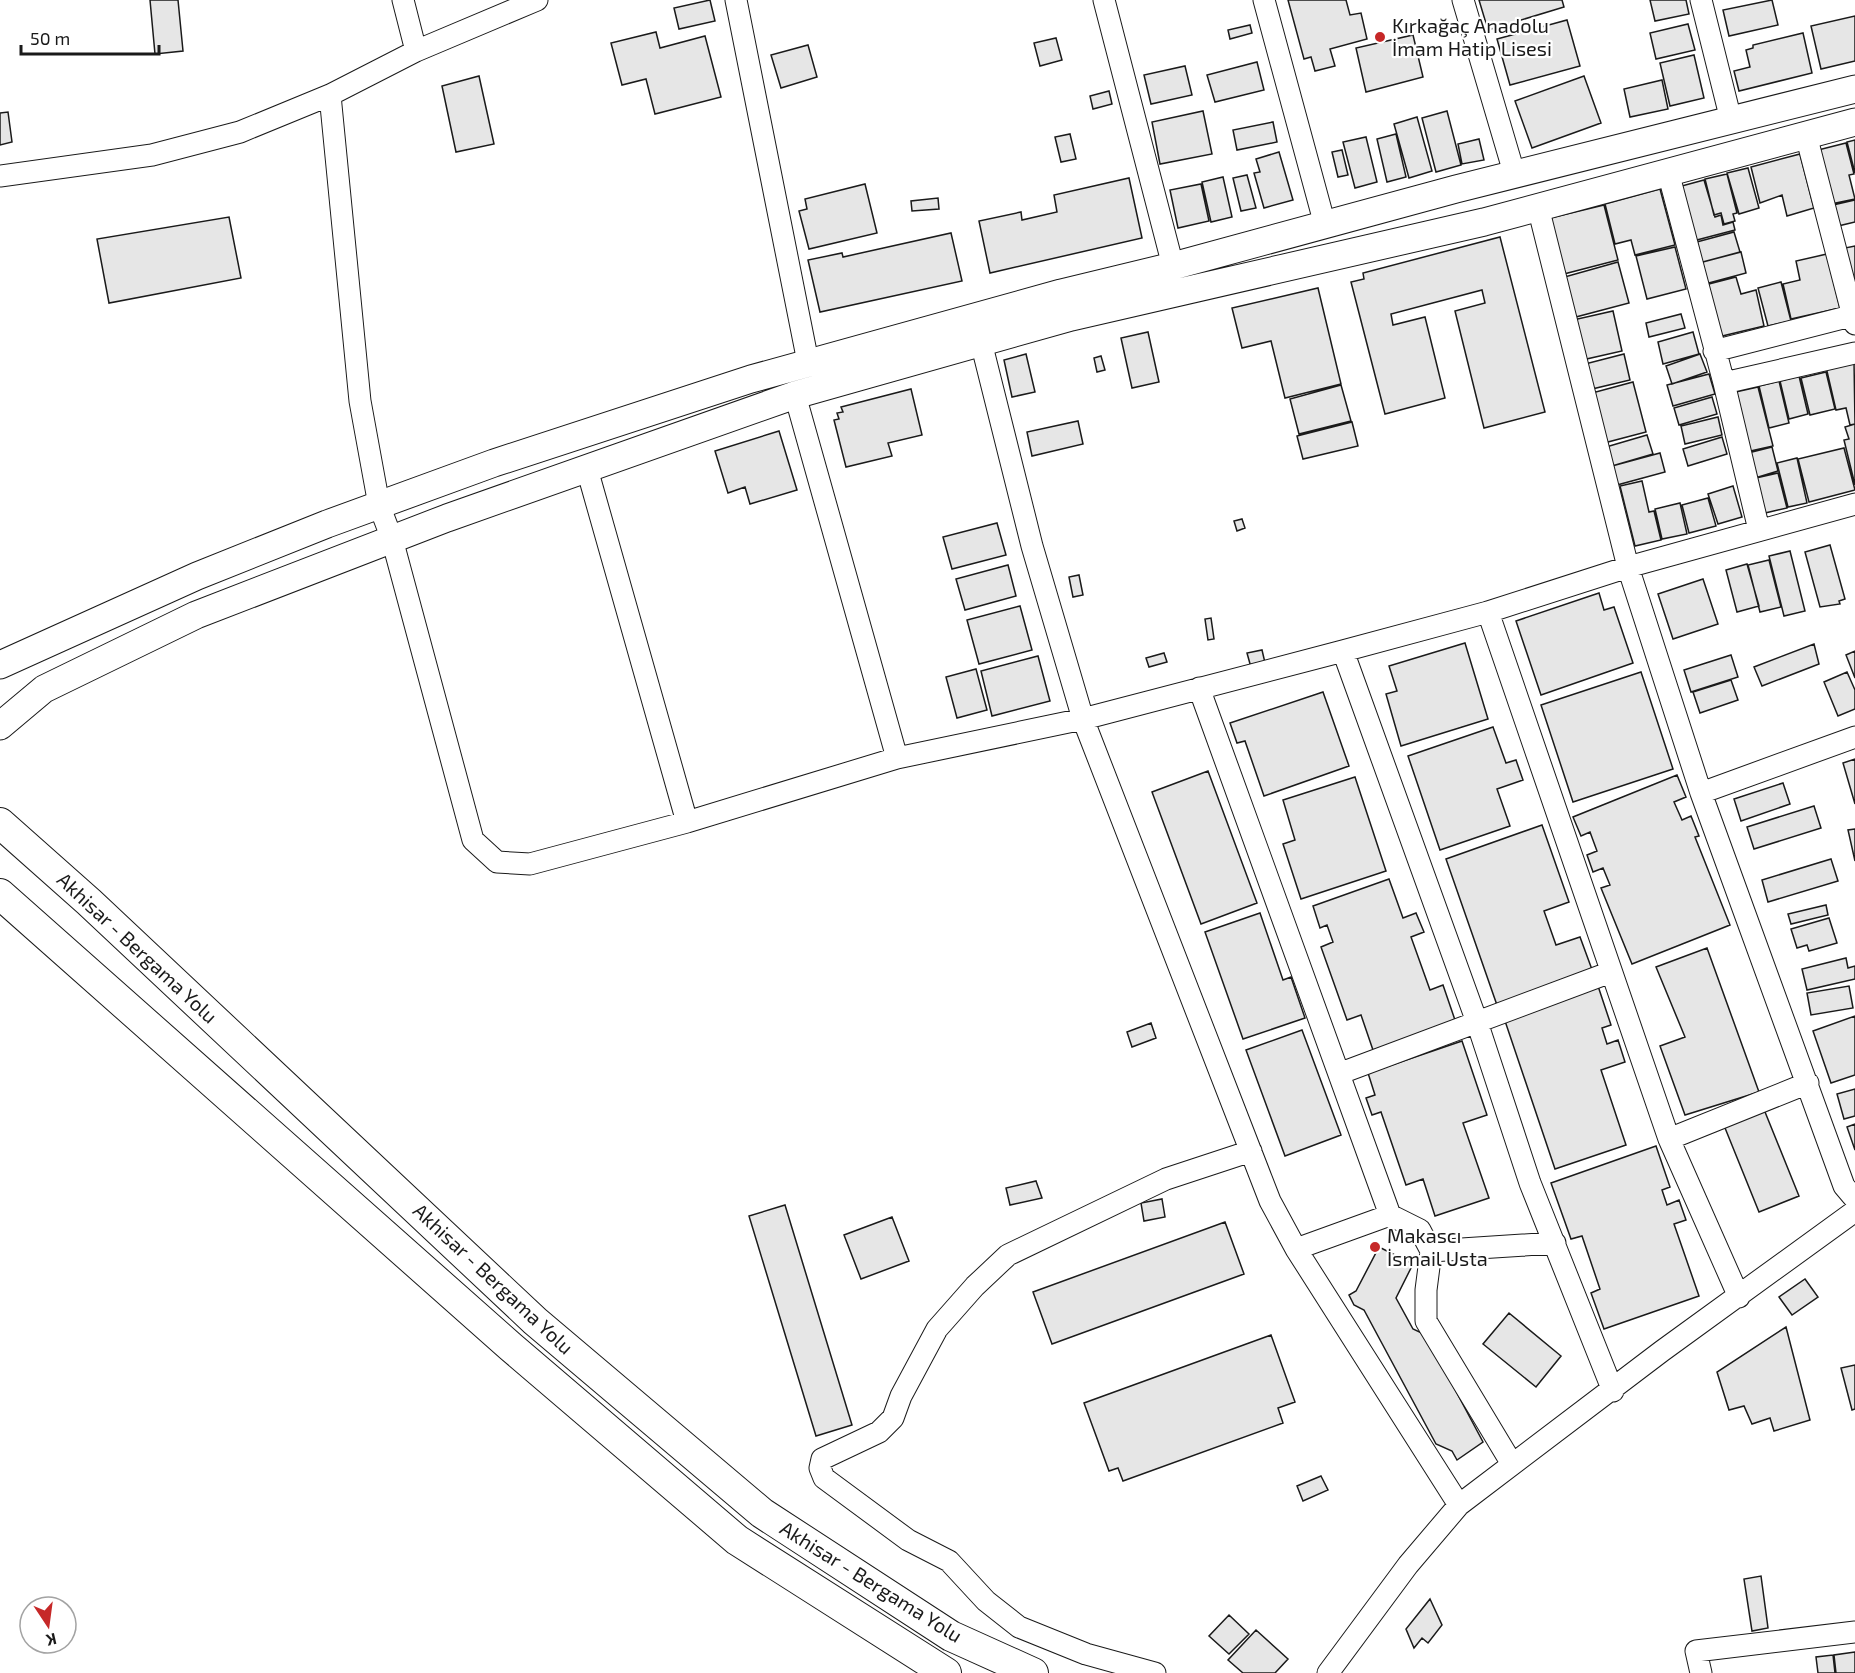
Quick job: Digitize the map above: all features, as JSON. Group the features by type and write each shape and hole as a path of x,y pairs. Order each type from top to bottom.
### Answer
{"highway":[{"name":"Akhisar - Bergama Yolu","path":"0,823 98,910 535,1321 762,1513 951,1636 1033,1673"},
{"name":"Akhisar - Bergama Yolu","path":"0,894 511,1347 737,1540 946,1673"}],"main road":[{"path":"0,665 197,576 379,505 505,460 808,362 1061,292 1173,266 1855,89"},
{"path":"0,726 44,688 196,615 392,539 795,395 1071,317 1538,207 1855,122"}],"street":[{"path":"403,0 416,51"},
{"path":"0,176 152,155 240,132 330,95 416,51 537,0"},
{"path":"736,0 808,362"},
{"path":"1104,0 1173,266"},
{"path":"1264,0 1324,225"},
{"path":"1463,0 1515,176"},
{"path":"1701,0 1731,120"},
{"path":"330,95 360,401 379,505 392,539 473,840 497,862 530,864 687,822 897,758 1083,719 1343,651 1488,612 1628,567 1855,504"},
{"path":"1714,351 1854,318 1806,135"},
{"path":"1668,172 1724,383 1759,530"},
{"path":"1538,207 1628,567 1701,793 1844,1186 1855,1199"},
{"path":"981,342 1032,546 1083,719 1270,1201 1296,1249 1459,1505"},
{"path":"1724,383 1855,353"},
{"path":"795,395 897,758"},
{"path":"587,469 687,822"},
{"path":"1488,612 1669,1139 1739,1297"},
{"path":"1343,651 1477,1022 1530,1183 1613,1391"},
{"path":"1199,688 1341,1073 1390,1215 1420,1230 1431,1251 1426,1290 1426,1321 1512,1464"},
{"path":"1701,793 1855,737"},
{"path":"1341,1073 1611,972"},
{"path":"1669,1139 1808,1083"},
{"path":"1155,1673 1086,1654 1019,1627 986,1601 949,1562 908,1540 824,1479 820,1468 822,1459 879,1432 893,1418 901,1396 938,1329 975,1286 1008,1255 1166,1179 1251,1151"},
{"path":"1328,1673 1408,1565 1459,1505 1613,1391 1662,1351 1855,1211"},
{"path":"1296,1249 1390,1215"},
{"path":"1431,1251 1555,1243"},
{"path":"1701,1673 1696,1651 1855,1632"}],"building":[{"path":"150,0 178,0 183,51 155,54"},
{"path":"710,0 715,21 679,29 674,8"},
{"path":"1288,0 1346,0 1350,15 1361,13 1367,39 1330,49 1335,66 1315,71 1311,57 1304,59"},
{"path":"1479,0 1562,0 1564,7 1488,30"},
{"path":"1650,0 1686,0 1689,14 1655,21"},
{"path":"1772,0 1778,25 1729,36 1723,10"},
{"path":"1855,16 1855,61 1821,69 1811,26"},
{"path":"1567,20 1580,66 1510,85 1497,39"},
{"path":"1688,24 1695,50 1656,59 1650,33"},
{"path":"1250,25 1252,33 1230,39 1228,30"},
{"path":"656,32 660,48 705,36 721,97 655,114 646,79 622,85 611,43"},
{"path":"1803,33 1812,73 1739,91 1734,71 1750,67 1746,50 1753,48 1753,45"},
{"path":"1413,35 1423,77 1366,92 1356,48"},
{"path":"1056,38 1062,60 1040,66 1034,43"},
{"path":"808,45 817,77 781,88 771,55"},
{"path":"1694,55 1704,98 1670,106 1660,63"},
{"path":"1257,62 1264,90 1215,102 1207,75"},
{"path":"1185,66 1192,95 1151,104 1144,75"},
{"path":"479,76 494,144 456,152 442,86"},
{"path":"1584,76 1601,123 1532,148 1515,101"},
{"path":"1662,80 1668,109 1630,117 1624,89"},
{"path":"1109,91 1112,104 1093,109 1090,96"},
{"path":"1203,111 1212,154 1160,164 1152,122"},
{"path":"1447,111 1461,165 1436,172 1422,118"},
{"path":"8,112 12,142 0,145 0,113"},
{"path":"1417,117 1432,171 1409,178 1394,124"},
{"path":"1273,122 1277,142 1237,150 1233,130"},
{"path":"1070,134 1076,159 1061,162 1055,137"},
{"path":"1396,134 1406,177 1387,182 1377,139"},
{"path":"1366,137 1377,182 1355,188 1343,142"},
{"path":"1479,139 1484,160 1462,164 1458,144"},
{"path":"1855,140 1855,173 1847,142"},
{"path":"1846,143 1854,174 1849,175 1855,199 1831,204 1818,150"},
{"path":"1342,150 1348,175 1338,177 1332,152"},
{"path":"1279,152 1293,200 1264,208 1254,173 1260,172 1256,159"},
{"path":"1800,154 1814,208 1787,216 1782,195 1760,203 1751,167"},
{"path":"1748,168 1759,208 1739,214 1727,173"},
{"path":"1727,174 1737,213 1733,214 1735,221 1724,224 1721,213 1714,215 1705,179"},
{"path":"1247,175 1256,208 1241,211 1233,178"},
{"path":"1223,177 1232,217 1211,222 1202,182"},
{"path":"1129,178 1142,238 990,273 979,221 1021,212 1022,220 1057,212 1054,195"},
{"path":"1704,180 1715,217 1721,215 1723,225 1733,222 1735,230 1693,241 1678,187"},
{"path":"865,184 877,233 809,249 799,211 807,209 805,199"},
{"path":"1201,184 1209,221 1178,228 1170,190"},
{"path":"1660,189 1675,245 1635,255 1631,240 1615,244 1605,204"},
{"path":"938,198 939,209 912,211 911,201"},
{"path":"1855,200 1855,222 1838,226 1833,205"},
{"path":"1604,205 1618,260 1560,275 1546,219"},
{"path":"229,217 241,278 109,303 97,239"},
{"path":"1734,232 1740,252 1699,263 1693,243"},
{"path":"951,233 962,281 820,312 808,260 842,253 843,257"},
{"path":"1500,237 1545,412 1484,428 1455,311 1485,303 1482,290 1391,314 1393,325 1425,317 1445,398 1385,414 1351,282 1364,279 1363,273"},
{"path":"1855,246 1855,291 1845,248"},
{"path":"1675,247 1686,289 1647,299 1636,256"},
{"path":"1741,252 1746,273 1705,284 1699,263"},
{"path":"1827,254 1840,308 1791,319 1783,284 1800,280 1796,261"},
{"path":"1618,262 1629,303 1572,318 1561,278"},
{"path":"1736,277 1741,294 1756,290 1764,326 1718,337 1705,285"},
{"path":"1781,282 1791,321 1768,326 1758,288"},
{"path":"1318,288 1341,384 1285,398 1271,341 1242,348 1232,308"},
{"path":"1613,311 1622,351 1582,360 1573,320"},
{"path":"1681,314 1685,328 1649,337 1646,323"},
{"path":"1148,332 1159,382 1132,388 1121,338"},
{"path":"1693,332 1699,354 1663,364 1658,342"},
{"path":"1026,354 1035,392 1012,397 1004,360"},
{"path":"1624,354 1630,380 1592,389 1585,364"},
{"path":"1700,354 1707,372 1672,384 1666,366"},
{"path":"1101,356 1105,370 1097,372 1094,358"},
{"path":"1854,361 1855,424 1850,425 1846,408 1836,410 1826,367"},
{"path":"1826,372 1835,409 1810,415 1801,378"},
{"path":"1709,374 1715,394 1673,406 1667,385"},
{"path":"1799,376 1808,414 1789,419 1780,381"},
{"path":"1779,381 1789,423 1769,428 1759,386"},
{"path":"1633,382 1646,432 1604,443 1592,393"},
{"path":"1341,385 1351,421 1299,434 1290,399"},
{"path":"1758,387 1773,446 1746,452 1731,393"},
{"path":"911,389 922,435 888,443 892,456 846,467 834,420 839,419 837,413 843,412 841,407"},
{"path":"1712,397 1717,414 1679,425 1674,408"},
{"path":"1718,417 1722,435 1685,444 1681,426"},
{"path":"1078,421 1083,444 1032,456 1027,432"},
{"path":"1352,422 1358,446 1303,459 1297,436"},
{"path":"1855,424 1855,485 1844,440 1849,439 1845,427"},
{"path":"779,431 797,490 750,504 745,487 728,493 715,451"},
{"path":"1647,435 1653,454 1612,466 1606,447"},
{"path":"1722,437 1727,454 1688,466 1683,449"},
{"path":"1772,447 1778,471 1755,478 1748,453"},
{"path":"1844,448 1855,490 1809,502 1798,459"},
{"path":"1660,453 1665,472 1617,485 1612,466"},
{"path":"1797,458 1807,503 1788,507 1777,463"},
{"path":"1778,473 1787,508 1765,513 1756,478"},
{"path":"1642,481 1649,512 1654,511 1661,540 1635,546 1620,486"},
{"path":"1733,486 1742,517 1718,524 1708,494"},
{"path":"1708,498 1716,526 1689,533 1682,505"},
{"path":"1680,503 1687,534 1662,539 1655,509"},
{"path":"1242,519 1245,528 1237,531 1234,521"},
{"path":"997,523 1006,555 952,569 943,537"},
{"path":"1830,545 1845,599 1839,601 1840,604 1820,607 1805,552"},
{"path":"1790,551 1805,611 1784,616 1769,556"},
{"path":"1769,560 1781,607 1760,612 1748,565"},
{"path":"1747,564 1759,606 1737,612 1726,570"},
{"path":"1008,565 1016,596 965,610 956,579"},
{"path":"1079,575 1083,595 1073,597 1069,577"},
{"path":"1703,579 1718,624 1673,639 1658,594"},
{"path":"1599,593 1604,610 1614,607 1633,663 1541,695 1516,621"},
{"path":"1020,606 1032,650 979,664 967,620"},
{"path":"1211,618 1214,639 1208,640 1205,619"},
{"path":"1465,643 1488,719 1401,746 1386,694 1397,691 1389,666"},
{"path":"1814,644 1819,664 1762,686 1754,667"},
{"path":"1262,650 1266,667 1252,671 1247,653"},
{"path":"1855,651 1855,678 1846,655"},
{"path":"1164,653 1167,662 1149,667 1146,658"},
{"path":"1731,655 1738,677 1691,692 1684,670"},
{"path":"1038,656 1050,701 992,716 981,671"},
{"path":"976,669 987,710 957,718 946,677"},
{"path":"1641,672 1673,769 1573,802 1541,705"},
{"path":"1847,672 1855,690 1855,709 1838,716 1824,682"},
{"path":"1731,680 1738,700 1700,713 1693,692"},
{"path":"1323,692 1349,766 1264,796 1245,741 1237,743 1230,723"},
{"path":"1493,727 1506,763 1516,760 1523,780 1497,789 1510,826 1440,850 1408,756"},
{"path":"1855,759 1855,804 1843,763"},
{"path":"1208,771 1257,903 1201,924 1152,792"},
{"path":"1677,775 1686,797 1674,802 1682,820 1691,816 1699,836 1695,837 1730,925 1632,964 1601,888 1610,885 1603,868 1593,872 1587,855 1597,851 1590,832 1581,836 1573,817"},
{"path":"1355,777 1386,871 1301,899 1283,844 1295,840 1283,800"},
{"path":"1783,783 1790,804 1741,821 1734,799"},
{"path":"1814,806 1821,828 1754,849 1747,827"},
{"path":"1542,825 1569,902 1544,911 1556,945 1580,937 1594,975 1498,1008 1446,859"},
{"path":"1855,829 1855,861 1848,830"},
{"path":"1831,859 1838,881 1768,902 1762,880"},
{"path":"1389,879 1403,918 1416,913 1424,932 1411,937 1430,990 1443,985 1456,1023 1374,1053 1361,1015 1347,1020 1321,947 1333,942 1327,925 1320,928 1313,906"},
{"path":"1826,905 1828,915 1791,924 1788,914"},
{"path":"1260,913 1283,980 1291,977 1305,1018 1243,1039 1205,932"},
{"path":"1829,918 1837,943 1809,951 1807,945 1797,948 1791,929"},
{"path":"1707,948 1759,1092 1685,1115 1660,1046 1685,1037 1656,967"},
{"path":"1846,958 1848,968 1855,966 1855,979 1807,990 1802,969"},
{"path":"1598,986 1611,1025 1602,1028 1607,1044 1618,1040 1625,1062 1601,1070 1626,1145 1555,1169 1504,1018"},
{"path":"1849,986 1853,1008 1811,1015 1807,993"},
{"path":"1855,1016 1855,1075 1831,1083 1813,1031"},
{"path":"1151,1023 1156,1038 1132,1047 1127,1032"},
{"path":"1302,1030 1341,1135 1285,1156 1246,1050"},
{"path":"1462,1041 1487,1115 1463,1123 1489,1198 1435,1216 1423,1179 1406,1185 1381,1112 1372,1115 1366,1098 1375,1095 1368,1073"},
{"path":"1855,1089 1855,1116 1844,1119 1837,1094"},
{"path":"1763,1107 1799,1196 1759,1212 1723,1123"},
{"path":"1855,1124 1855,1150 1847,1127"},
{"path":"1656,1146 1670,1187 1662,1190 1667,1205 1679,1200 1686,1220 1674,1224 1699,1296 1604,1329 1591,1293 1600,1289 1582,1236 1571,1239 1551,1183"},
{"path":"1036,1181 1042,1198 1010,1205 1006,1188"},
{"path":"1162,1199 1165,1217 1144,1221 1141,1203"},
{"path":"785,1205 852,1425 816,1436 749,1216"},
{"path":"892,1217 909,1261 861,1279 844,1235"},
{"path":"1225,1222 1244,1274 1052,1344 1033,1292"},
{"path":"1379,1247 1413,1264 1396,1298 1413,1329 1426,1335 1483,1442 1457,1460 1452,1451 1436,1444 1364,1310 1354,1305 1349,1295 1356,1291"},
{"path":"1805,1279 1818,1297 1792,1315 1779,1297"},
{"path":"1509,1313 1561,1356 1536,1387 1483,1344"},
{"path":"1786,1327 1810,1420 1774,1431 1770,1418 1752,1424 1744,1406 1729,1410 1717,1372"},
{"path":"1271,1335 1295,1402 1278,1408 1283,1423 1123,1481 1118,1468 1109,1471 1084,1403"},
{"path":"1855,1365 1855,1409 1852,1410 1841,1368"},
{"path":"1321,1476 1328,1490 1303,1501 1297,1486"},
{"path":"1761,1576 1768,1628 1752,1631 1744,1579"},
{"path":"1430,1599 1442,1625 1428,1643 1422,1638 1414,1648 1406,1629"},
{"path":"1229,1615 1249,1634 1229,1654 1209,1636"},
{"path":"1256,1630 1288,1659 1275,1673 1243,1673 1228,1660"},
{"path":"1855,1652 1855,1673 1836,1673 1834,1655"},
{"path":"1833,1655 1835,1673 1818,1673 1816,1657"}],"place":[{"name":"Kırkağaç Anadolu İmam Hatip Lisesi","path":"1380,37"},
{"name":"Makascı İsmail Usta","path":"1375,1247"}]}
